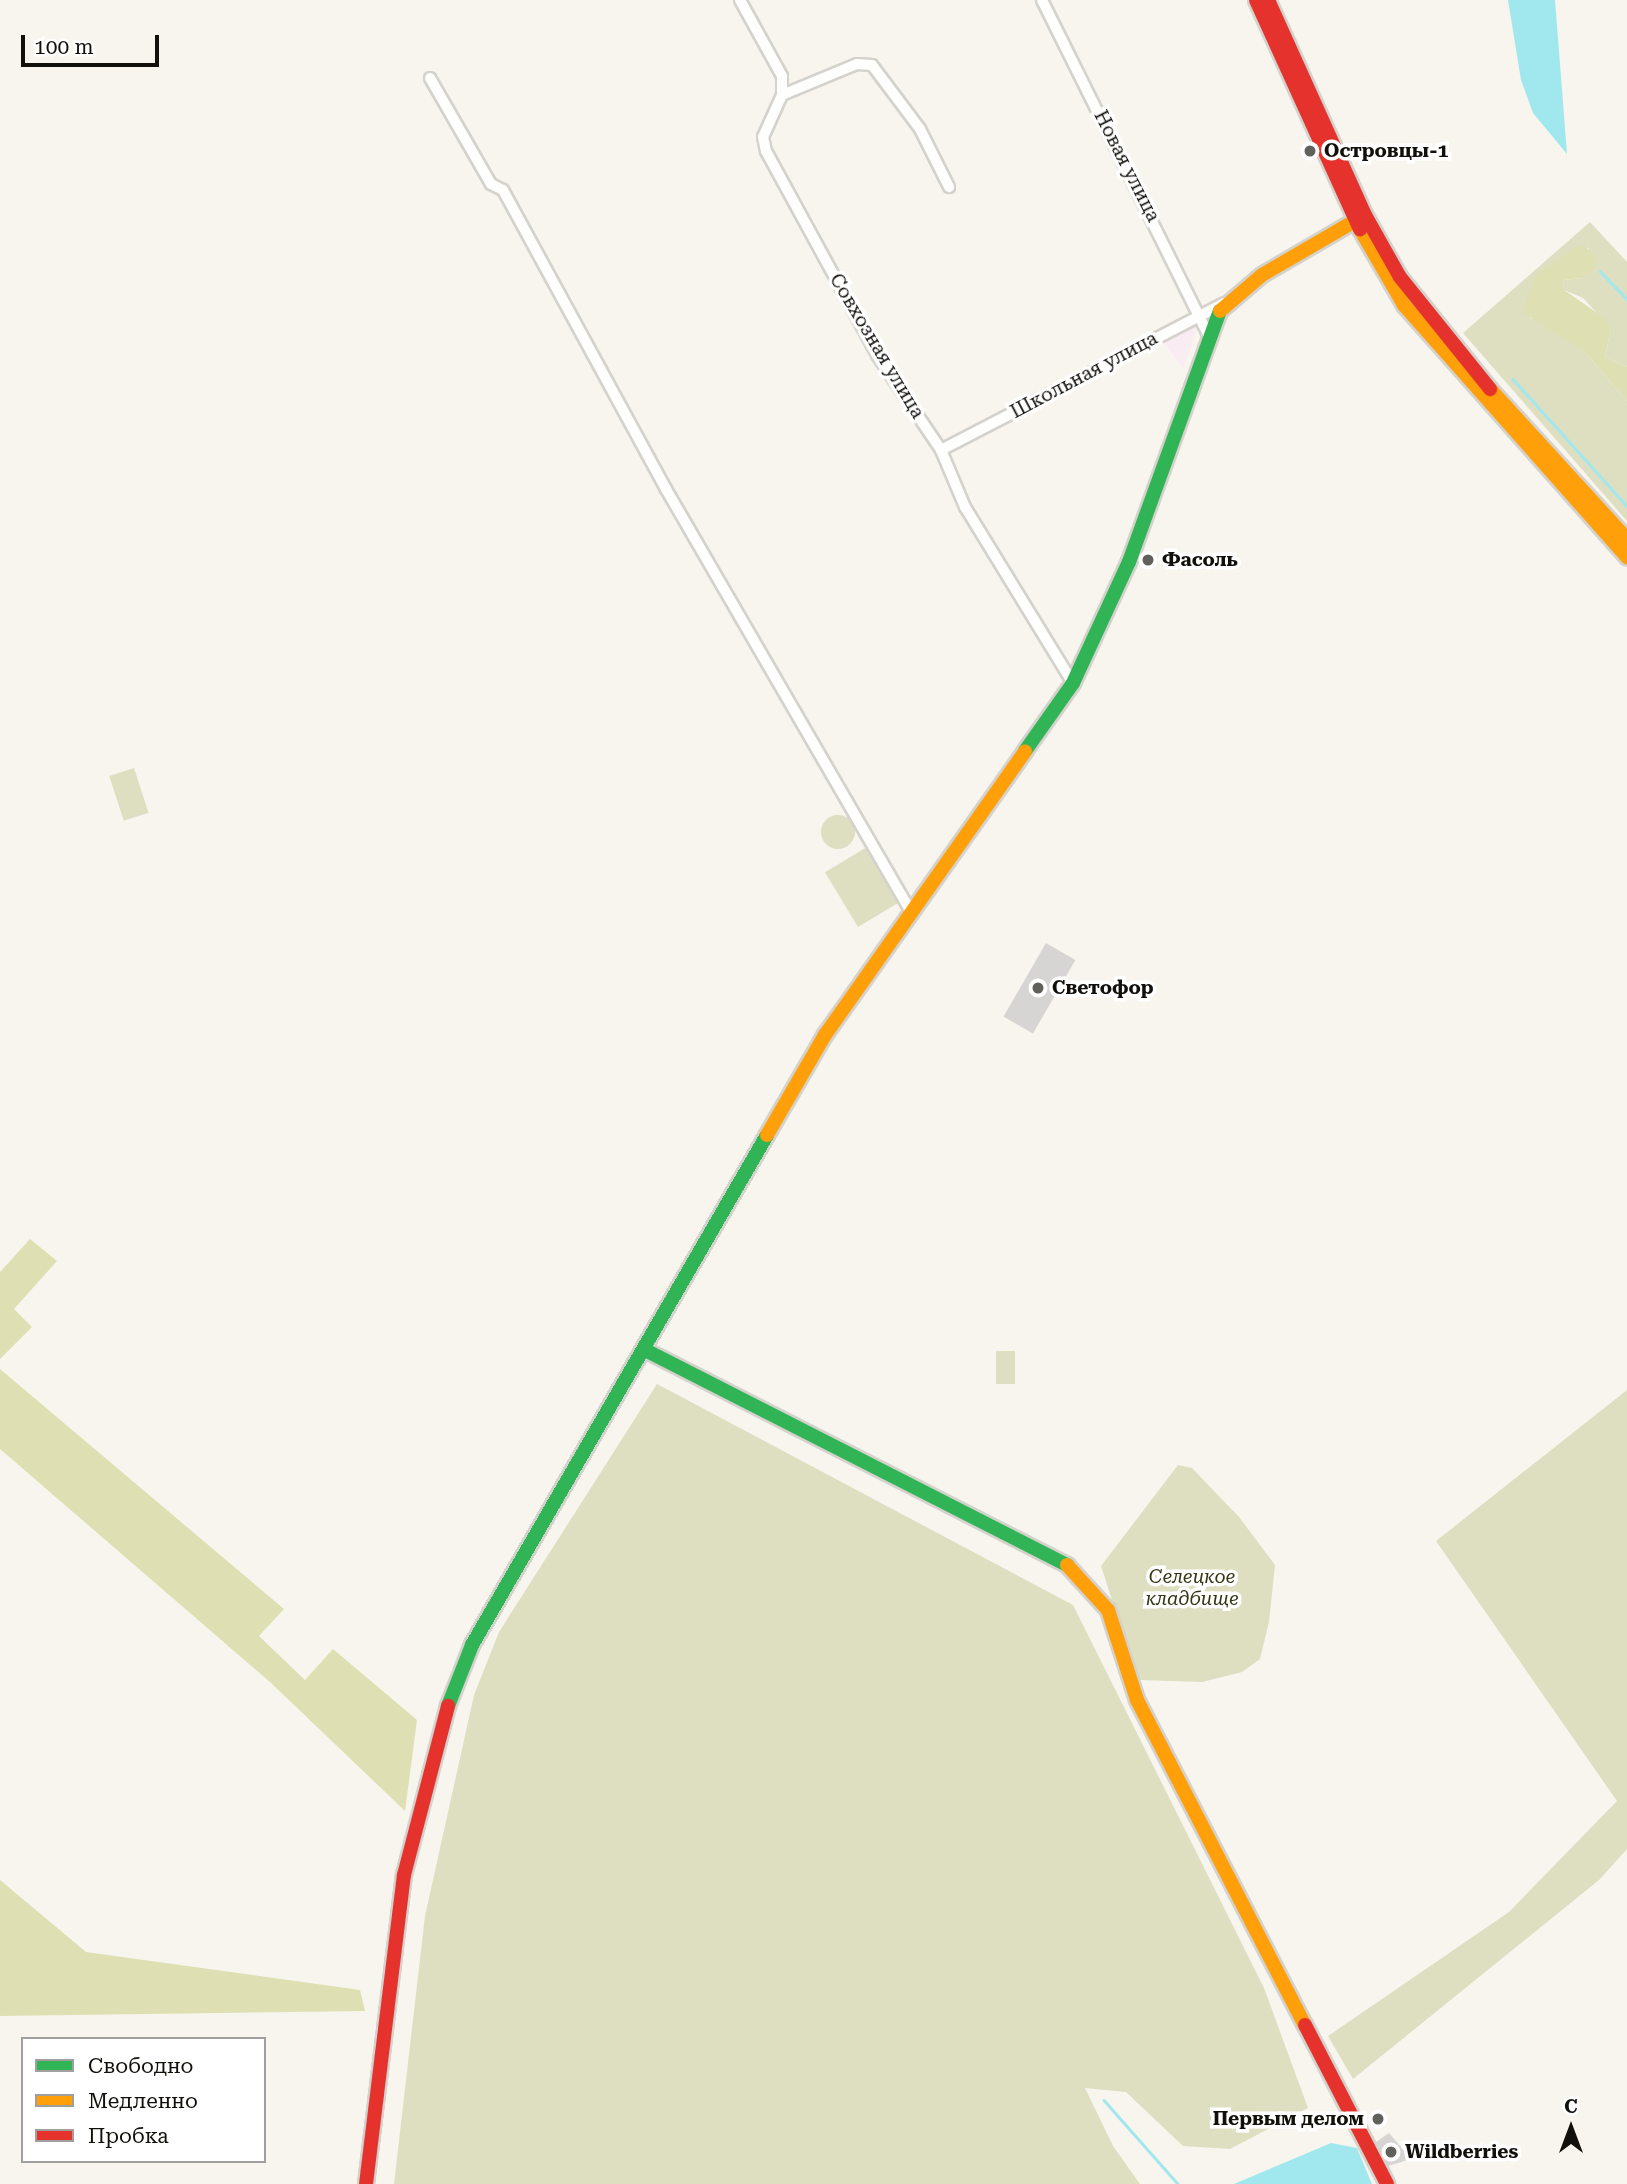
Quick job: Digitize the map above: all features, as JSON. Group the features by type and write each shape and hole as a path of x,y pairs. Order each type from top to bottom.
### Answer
{"street":[{"path":"740,0 782,76 782,96 858,64 872,65 919,129 948,187"},
{"name":"Новая улица","path":"1042,0 1208,334"},
{"path":"1256,0 1390,284 1443,355 1627,557"},
{"path":"1268,0 1360,218 1444,338 1627,539"},
{"path":"430,78 491,184 503,190 666,489 911,912"},
{"name":"Совхозная улица","path":"782,96 763,144 877,355 941,450 965,506 1073,683"},
{"path":"366,2184 404,1875 451,1692 471,1645 645,1350 825,1035 1073,683 1129,562 1208,334 1228,301 1360,218"},
{"name":"Школьная улица","path":"941,450 1228,301"},
{"path":"645,1350 1072,1568 1095,1591 1108,1610 1138,1700 1387,2184"}],"shaded area":[{"path":"1197,319 1199,323 1183,369 1162,340"}],"green space":[{"path":"1590,222 1627,262 1627,367 1605,357 1611,328 1583,298 1564,290 1563,280 1583,278 1589,247 1530,318 1548,323 1585,352 1627,401 1627,521 1463,333"},
{"path":"1580,244 1596,255 1597,265 1583,278 1563,280 1564,290 1606,319 1611,328 1605,357 1627,367 1627,401 1585,352 1522,312 1536,275"},
{"path":"134,768 149,813 124,821 109,776"},
{"path":"838,815 850,820 855,832 850,844 838,849 826,844 821,832 826,820"},
{"path":"867,847 900,902 858,927 825,872"},
{"path":"30,1239 57,1261 14,1309 32,1327 0,1359 0,1272"},
{"path":"996,1351 1015,1351 1015,1384 996,1384"},
{"path":"0,1369 284,1609 259,1636 305,1680 333,1649 417,1720 405,1811 270,1682 0,1449"},
{"path":"657,1384 1073,1605 1264,1988 1308,2108 1230,2149 1183,2146 1126,2092 1085,2088 1113,2146 1140,2184 394,2184 425,1916 474,1695 499,1632"},
{"path":"1627,1390 1627,1849 1599,1880 1353,2079 1328,2036 1509,1912 1617,1801 1436,1541"},
{"name":"Селецкое кладбище","path":"1178,1465 1192,1468 1239,1517 1275,1565 1269,1622 1260,1659 1242,1672 1202,1682 1138,1680 1101,1566"},
{"path":"0,1880 86,1952 360,1990 365,2011 0,2016"}],"water":[{"path":"1508,0 1555,0 1567,154 1533,113 1521,80"},
{"path":"1331,2143 1357,2148 1372,2184 1234,2184"}],"building":[{"name":"Светофор","path":"1046,943 1075,960 1033,1034 1004,1017"},
{"name":"Wildberries","path":"1389,2133 1411,2159 1388,2166 1376,2142"}],"waterway":[{"path":"1600,271 1627,299"},
{"path":"1513,379 1627,506"},
{"path":"1104,2100 1178,2184"}],"traffic: fast":[{"path":"1025,751 1073,683 1129,562 1220,311"},
{"path":"448,1706 472,1645 767,1135"},
{"path":"645,1350 1067,1565"}],"traffic: slow":[{"path":"1220,311 1262,275 1365,215"},
{"path":"1360,229 1404,305 1627,557"},
{"path":"1490,389 1627,539"},
{"path":"767,1135 825,1035 1025,751"},
{"path":"1067,1565 1108,1610 1137,1700 1305,2025"}],"traffic: jam":[{"path":"1256,0 1360,229"},
{"path":"1268,0 1365,215 1400,277 1490,389"},
{"path":"366,2184 404,1875 448,1706"},
{"path":"1305,2025 1387,2184"}],"place":[{"name":"Островцы-1","path":"1310,151"},
{"name":"Фасоль","path":"1148,560"},
{"name":"Светофор","path":"1038,988"},
{"name":"Первым делом","path":"1378,2119"},
{"name":"Wildberries","path":"1391,2152"}]}
